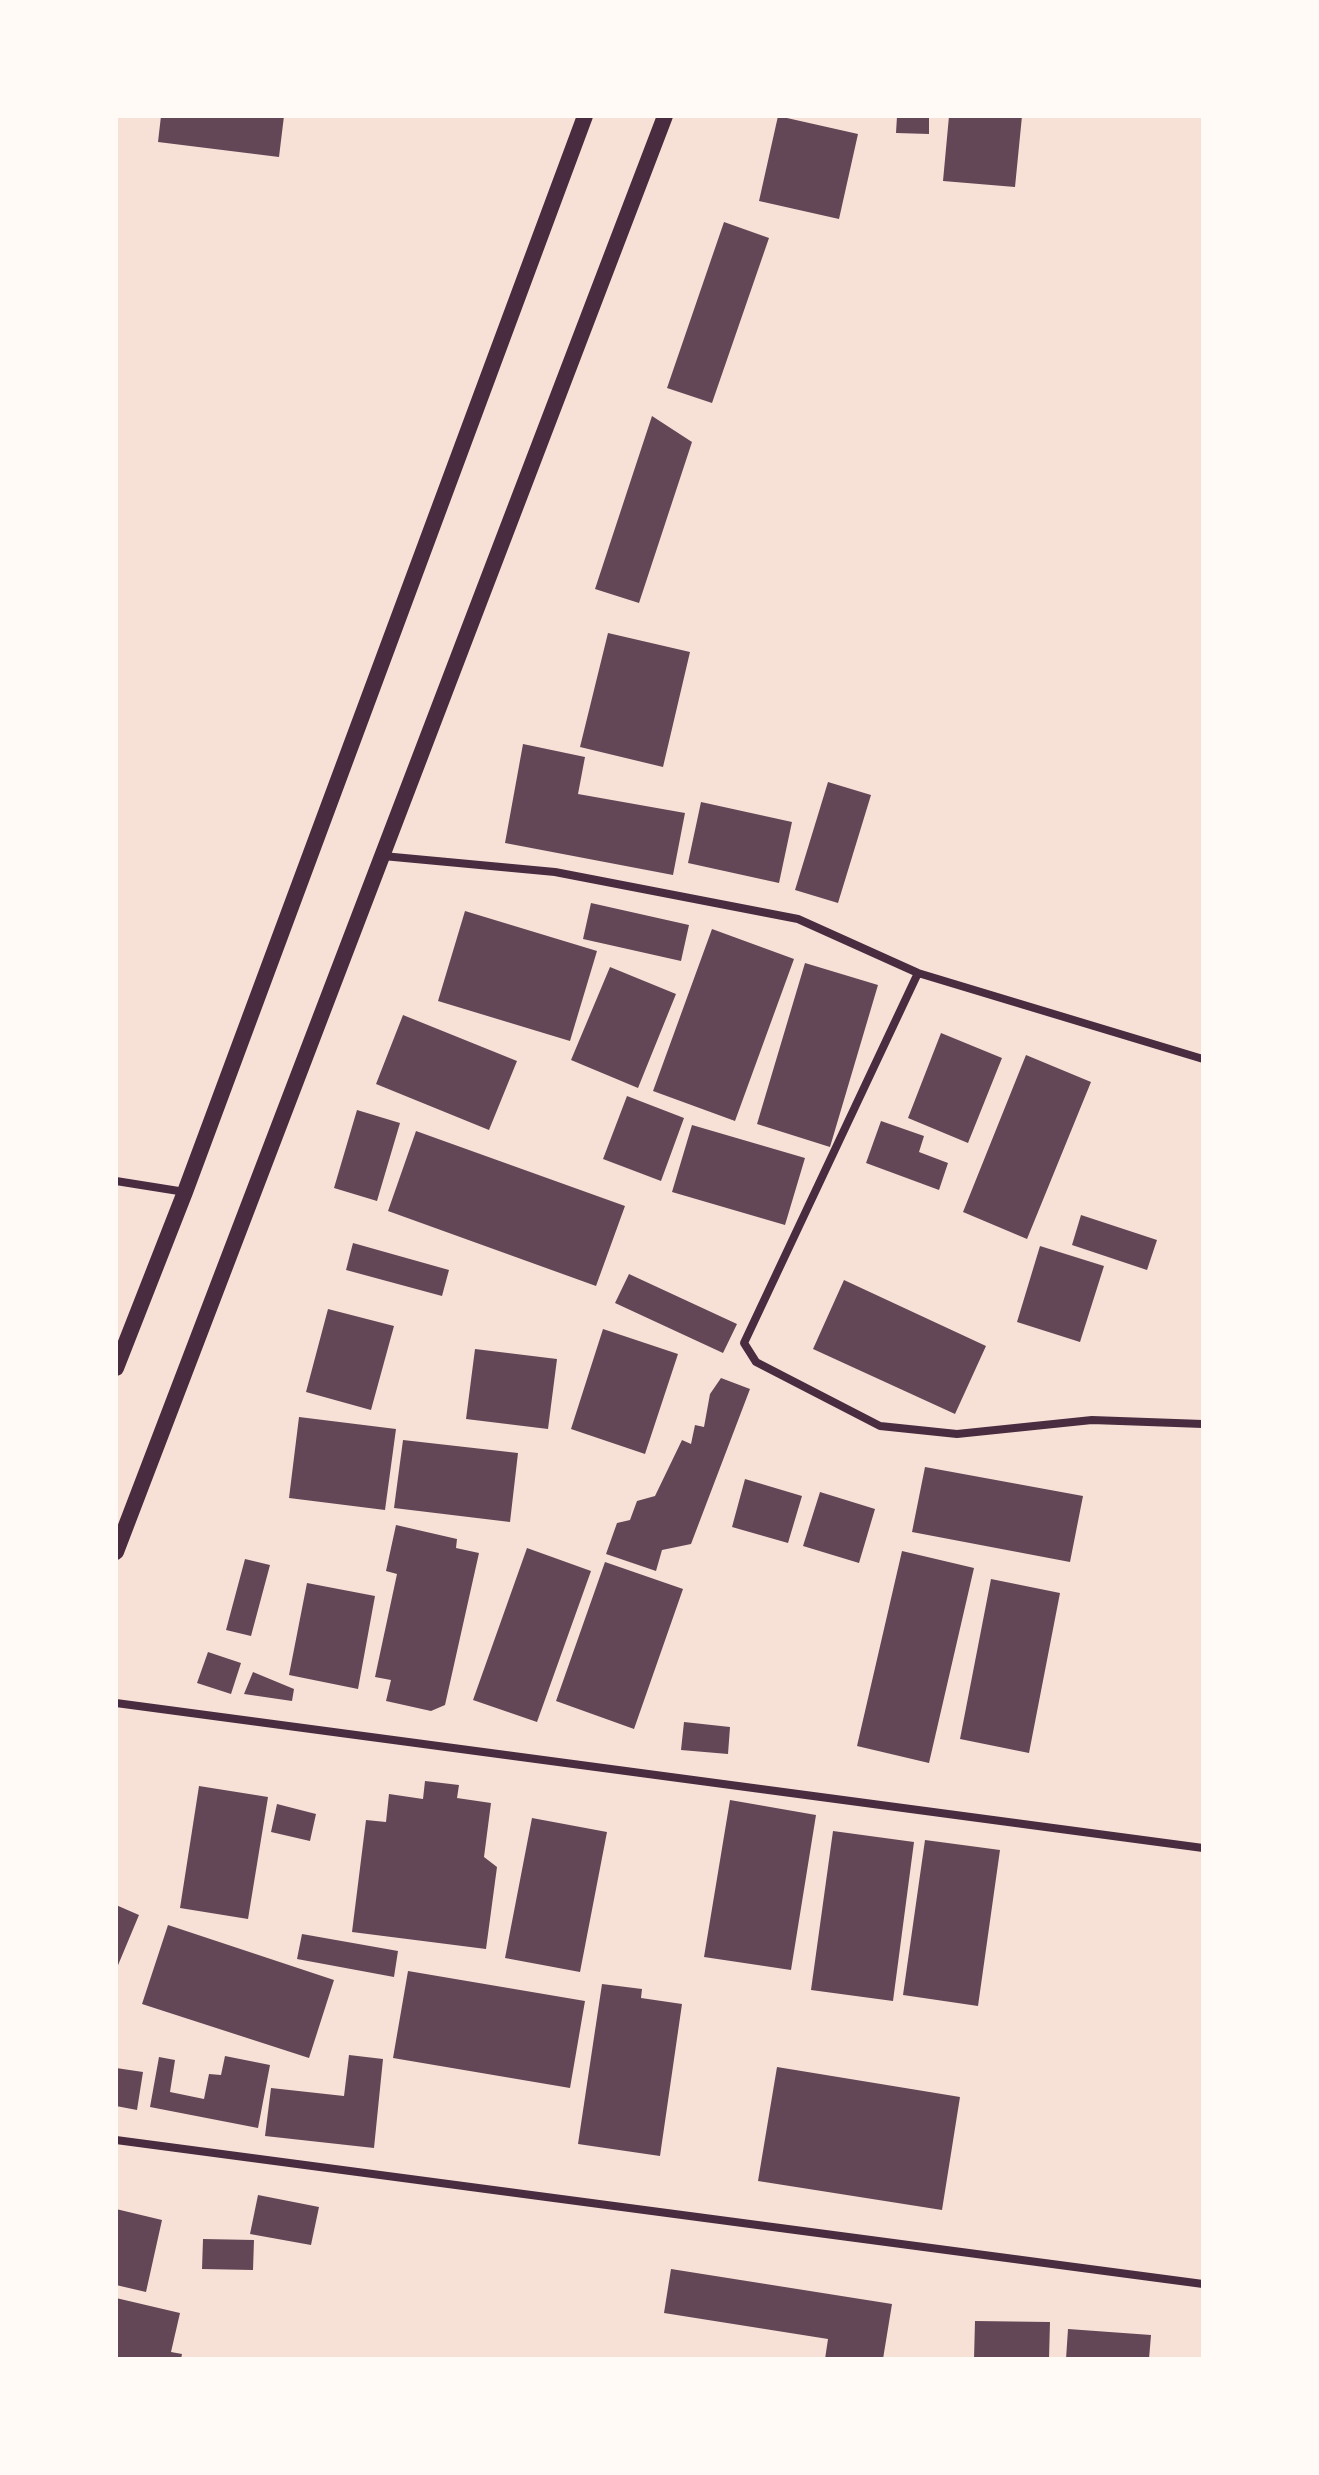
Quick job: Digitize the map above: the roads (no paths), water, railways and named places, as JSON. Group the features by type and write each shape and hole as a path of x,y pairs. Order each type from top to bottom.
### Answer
{"main road":[{"path":"116,1368 185,1192 585,116"},
{"path":"116,1552 665,116"}],"street":[{"path":"383,856 555,872 798,919 918,973 1203,1059"},
{"path":"918,973 744,1343 756,1362 880,1426 957,1434 1092,1420 1203,1424"},
{"path":"116,1181 185,1192"},
{"path":"116,1703 1203,1848"},
{"path":"116,2140 1203,2284"}]}
